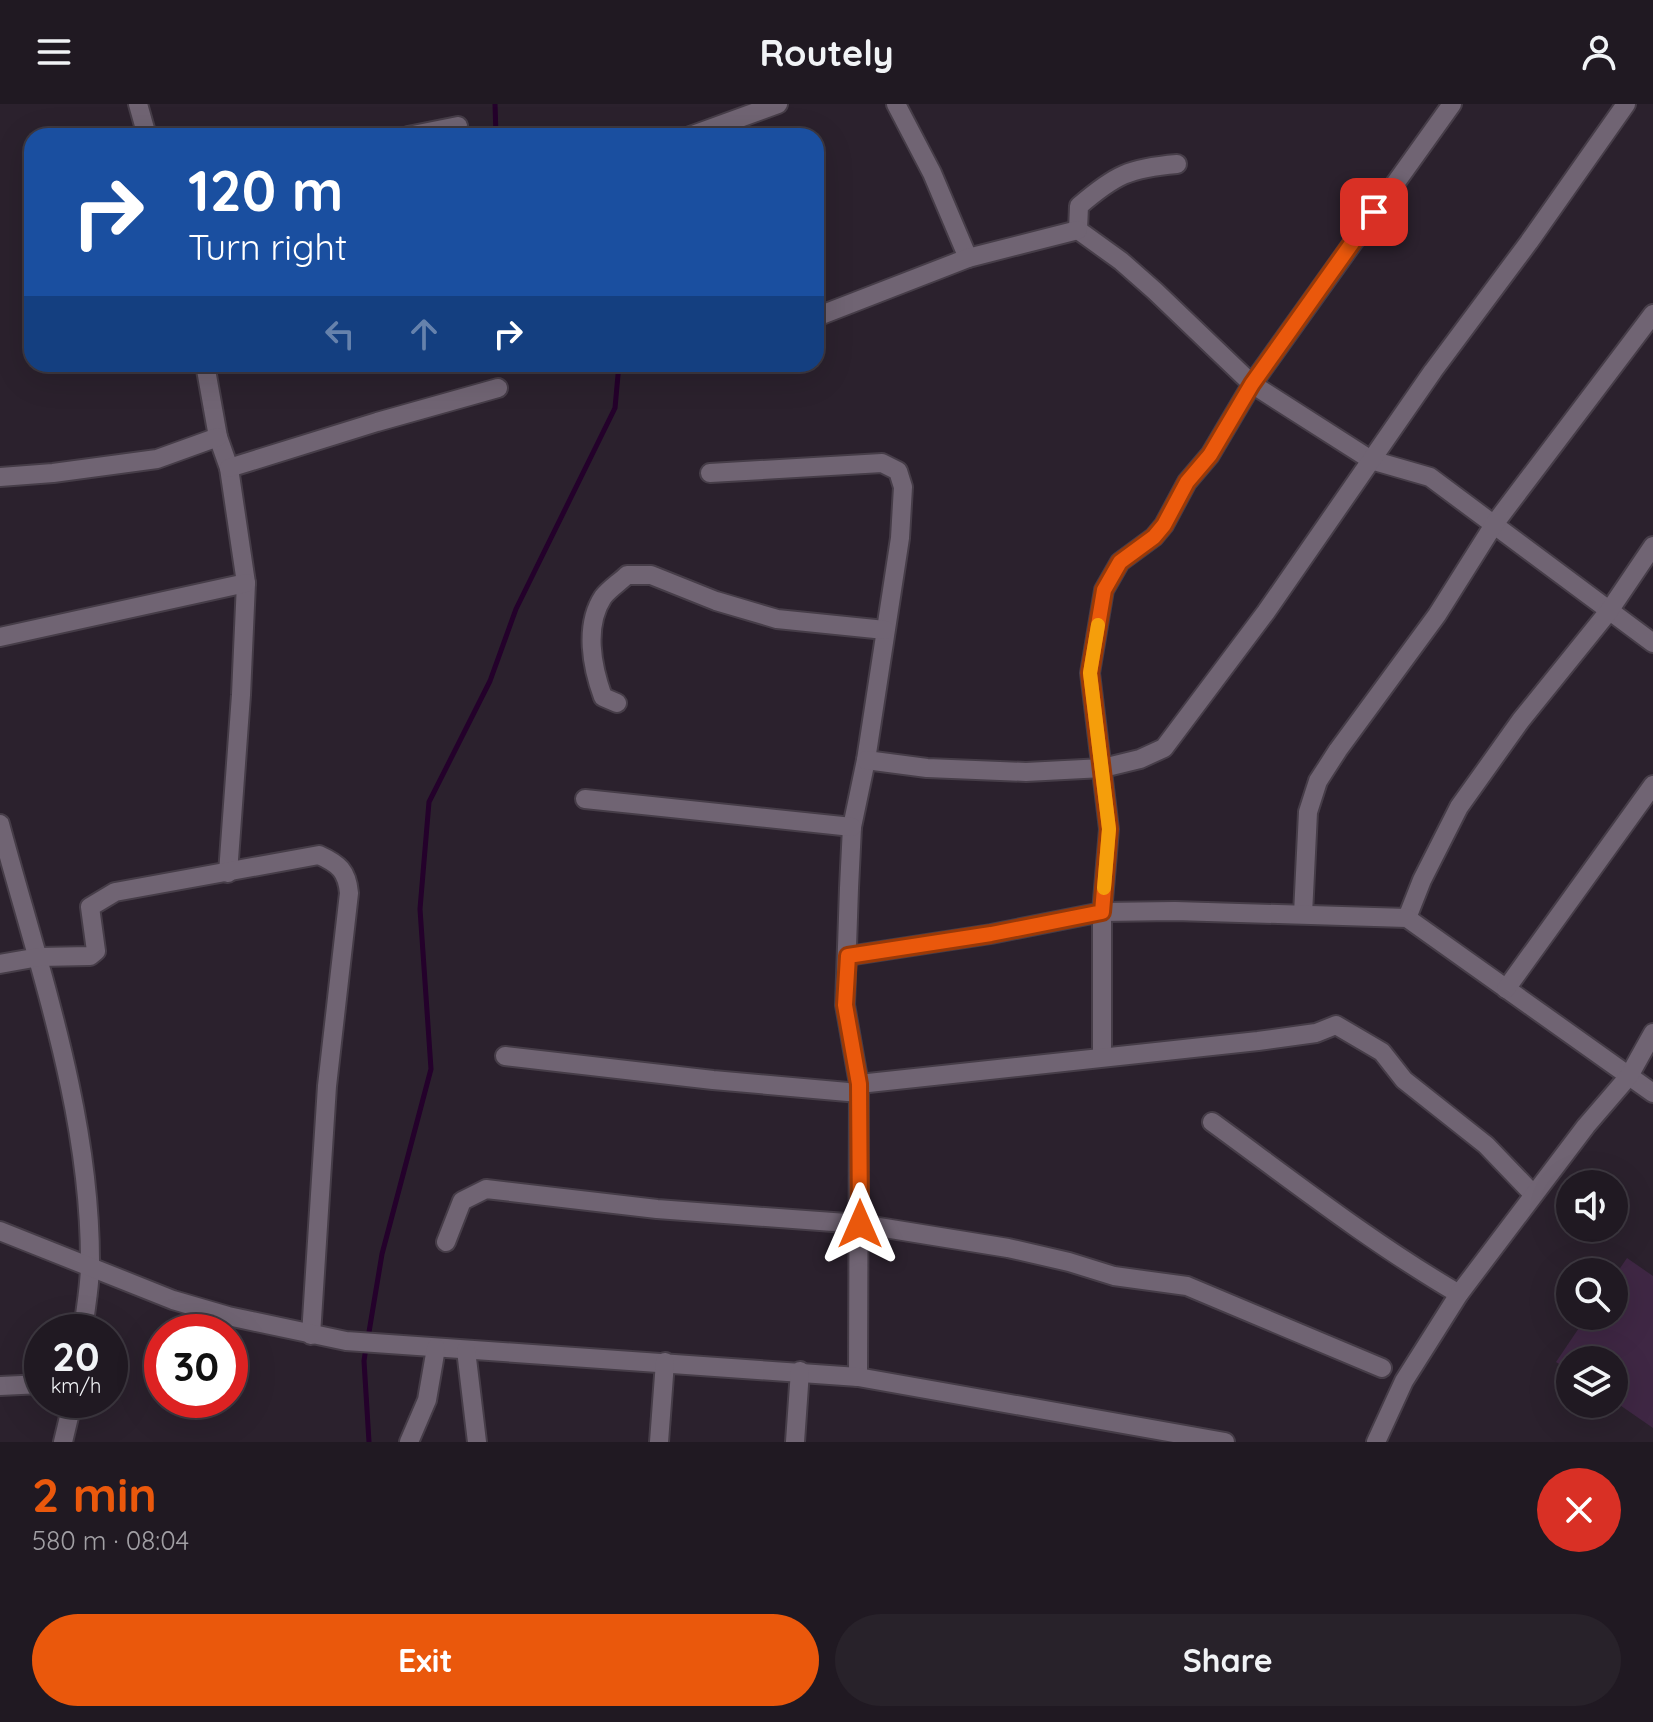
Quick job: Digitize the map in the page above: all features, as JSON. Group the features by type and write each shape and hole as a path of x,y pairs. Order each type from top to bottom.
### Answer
{"street":[{"path":"138,104 145,128"},
{"path":"712,128 778,104"},
{"path":"896,104 932,173 968,258"},
{"path":"1102,1057 1102,912 1109,829 1090,673 1104,590 1120,562 1154,537 1164,525 1187,482 1210,455 1252,384 1452,104"},
{"path":"866,760 927,768 1026,772 1103,768 1140,759 1164,748 1266,612 1433,371 1626,104"},
{"path":"448,128 458,126"},
{"path":"1078,230 1079,206 1107,182 1141,167 1177,164"},
{"path":"824,314 968,258 1078,230"},
{"path":"1078,230 1121,261 1155,291 1252,384 1371,460 1430,477 1653,643"},
{"path":"1303,914 1308,812 1318,781 1437,615 1495,523 1653,314"},
{"path":"206,372 218,437 229,468 246,583 228,873"},
{"path":"229,468 498,388"},
{"path":"0,477 157,459 218,437"},
{"path":"710,473 882,463 898,471 903,487 900,538 866,760 852,827 845,1005 859,1088 858,1377"},
{"path":"1407,918 1422,880 1459,807 1521,720 1609,611 1653,546"},
{"path":"617,703 603,697 594,672 591,633 603,597 627,575 651,575 716,601 777,619 885,630"},
{"path":"0,637 246,583"},
{"path":"1506,989 1653,785"},
{"path":"585,799 852,827"},
{"path":"0,824 39,957 74,1104 85,1184 90,1267 85,1314"},
{"path":"0,964 39,957 90,956 96,951 90,907 115,892 319,855 337,863 348,876 349,893 327,1086 311,1335"},
{"path":"848,956 991,934 1102,912 1175,911 1407,918 1653,1093"},
{"path":"505,1056 713,1080 859,1088 1258,1041 1316,1033 1336,1025 1382,1052 1404,1080 1486,1145 1533,1194"},
{"path":"1376,1442 1404,1381 1459,1294 1586,1126 1629,1076 1653,1033"},
{"path":"1212,1122 1400,1260 1459,1294"},
{"path":"446,1242 462,1201 486,1189 657,1209 860,1224 1008,1248 1114,1276 1187,1286 1382,1368"},
{"path":"0,1231 173,1300 311,1335 402,1346 858,1377 1216,1441"},
{"path":"409,1442 427,1400 436,1348"},
{"path":"466,1350 477,1442"},
{"path":"659,1442 665,1362"},
{"path":"795,1442 800,1371"},
{"path":"0,1386 24,1385"},
{"path":"63,1442 69,1418"}],"shaded area":[{"path":"1628,1259 1653,1276 1653,1428 1628,1411 1628,1346 1567,1346 1578,1330 1628,1330"}],"waterway":[{"path":"495,104 496,128"},
{"path":"368,1338 382,1254 431,1069 420,909 429,802 490,681 516,609 615,408 618,372"},
{"path":"366,1347 364,1361 369,1442"}],"slow traffic":[{"path":"1098,625 1090,673 1109,829 1104,888"}],"route":[{"path":"860,1224 859,1084 845,1005 848,956 991,934 1102,912 1109,829 1090,673 1109,576 1120,562 1154,537 1164,525 1187,482 1210,455 1252,384 1374,212"}]}
